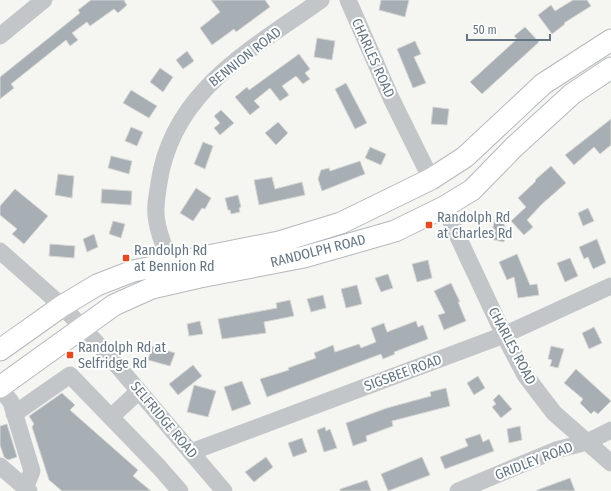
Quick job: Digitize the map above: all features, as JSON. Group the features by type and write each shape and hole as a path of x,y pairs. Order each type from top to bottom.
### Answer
{"main road":[{"name":"RANDOLPH ROAD","path":"0,350 62,306 98,285 133,271 279,242 341,223 431,179 465,157 543,84 611,40"},
{"name":"RANDOLPH ROAD","path":"0,388 114,305 152,288 304,257 395,232 444,207 472,190 514,147 572,94 611,68"}],"street":[{"path":"0,36 44,0"},
{"name":"BENNION ROAD","path":"170,263 156,222 156,203 162,163 168,145 181,119 211,82 245,54 321,0"},
{"name":"CHARLES ROAD","path":"348,0 391,98 431,179"},
{"name":"CHARLES ROAD","path":"444,207 504,336 525,375 554,413 611,463"},
{"name":"SELFRIDGE ROAD","path":"0,250 62,306 82,327 139,390 224,491"},
{"name":"SIGSBEE ROAD","path":"191,452 504,336 611,286"},
{"path":"14,414 70,375 160,467 180,491"},
{"path":"0,388 10,402 32,471 26,490 0,466"},
{"path":"111,417 139,390"},
{"name":"GRIDLEY ROAD","path":"458,491 556,450 587,442 611,430"}],"building":[{"path":"91,0 125,0 124,1 127,5 118,13 114,9 90,26 87,22 72,33 78,40 70,46 66,40 11,84 14,88 0,99 0,77 80,13 78,10"},
{"path":"211,0 265,0 270,7 236,32 234,29 212,45 200,28 220,12"},
{"path":"381,0 409,0 405,17 379,10"},
{"path":"573,0 587,0 591,6 564,23 565,24 552,34 538,15 551,5 555,11"},
{"path":"525,27 539,42 482,94 470,82 517,39 514,36"},
{"path":"317,38 335,41 332,60 314,57"},
{"path":"415,41 421,54 414,57 426,83 413,88 397,49"},
{"path":"187,51 194,61 183,69 176,60"},
{"path":"299,54 310,69 305,73 310,79 303,84 296,76 282,86 289,95 280,101 270,88 254,101 260,107 250,115 235,97 247,87 249,90"},
{"path":"160,68 173,77 163,92 150,82"},
{"path":"346,83 367,123 355,129 335,89"},
{"path":"131,90 157,106 149,118 123,103"},
{"path":"433,107 449,109 447,125 431,124"},
{"path":"221,110 234,123 220,135 214,128 220,123 214,116"},
{"path":"611,119 611,145 600,154 594,147 574,165 565,155"},
{"path":"278,122 288,133 276,145 265,133"},
{"path":"131,127 143,132 137,146 125,141"},
{"path":"203,142 213,146 205,169 194,164"},
{"path":"370,147 386,154 381,165 365,158"},
{"path":"111,156 132,161 129,174 108,168"},
{"path":"360,161 365,174 322,191 318,179 321,170 329,168 330,171"},
{"path":"551,166 566,183 542,204 527,220 533,227 524,235 511,221 526,207 518,198"},
{"path":"58,174 74,176 72,198 55,195"},
{"path":"272,177 275,189 302,182 305,195 259,205 254,180"},
{"path":"196,188 211,198 205,209 202,208 193,221 180,213"},
{"path":"15,189 48,216 24,244 12,234 17,229 0,215 0,206"},
{"path":"102,189 132,191 131,205 101,203"},
{"path":"238,195 241,207 239,208 240,212 231,214 230,210 228,210 225,198"},
{"path":"588,208 594,221 583,226 578,213"},
{"path":"495,219 502,220 507,231 504,242 490,239"},
{"path":"113,221 125,224 121,238 109,234"},
{"path":"94,234 98,247 87,252 83,239"},
{"path":"597,239 606,263 593,269 588,257 584,259 579,247"},
{"path":"50,244 75,246 74,258 49,256"},
{"path":"517,254 530,285 537,284 539,295 518,298 514,277 507,280 499,262"},
{"path":"570,258 578,276 565,282 557,263"},
{"path":"428,260 432,278 417,282 412,264"},
{"path":"388,274 393,288 381,292 375,278"},
{"path":"451,283 460,302 458,302 466,321 444,330 438,315 445,313 434,291"},
{"path":"357,285 362,304 346,308 341,289"},
{"path":"323,295 326,308 311,312 307,299"},
{"path":"290,300 294,316 264,322 266,333 222,339 218,319 277,308 276,303"},
{"path":"200,321 203,334 189,336 187,324"},
{"path":"416,321 418,327 423,325 428,339 394,352 395,354 383,359 381,354 267,397 260,379 289,370 288,368 316,358 314,353 333,345 335,352 359,344 361,348 376,342 371,328 384,323 387,332"},
{"path":"594,327 602,343 589,349 582,333"},
{"path":"152,346 175,353 170,366 148,360"},
{"path":"551,346 564,349 558,368 550,366 552,360 548,359"},
{"path":"193,365 202,376 178,395 169,384"},
{"path":"576,369 611,401 598,414 594,411 591,414 580,403 583,399 564,383"},
{"path":"478,376 485,388 474,395 467,383"},
{"path":"242,381 251,404 232,411 224,387"},
{"path":"194,385 216,391 208,417 187,412"},
{"path":"446,388 450,406 392,421 393,426 366,436 367,441 353,446 346,423 387,408 431,396 430,392"},
{"path":"62,393 75,405 70,410 138,470 133,476 151,491 62,491 49,480 32,427 34,424 29,416"},
{"path":"499,394 512,409 501,418 492,407 496,404 493,400"},
{"path":"7,424 17,457 8,460 4,457 0,445 0,426"},
{"path":"520,426 522,440 509,443 507,429"},
{"path":"325,427 326,431 330,429 337,448 324,452 317,430"},
{"path":"480,434 483,442 489,439 494,451 445,469 440,457 468,446 465,439"},
{"path":"302,438 307,452 293,457 288,443"},
{"path":"266,457 273,467 254,482 245,472"},
{"path":"422,457 430,475 388,491 381,474"},
{"path":"570,478 575,491 537,491 537,490"},
{"path":"367,480 371,491 340,491 340,489"}],"place":[{"name":"Randolph Rd at Charles Rd","path":"429,225"},
{"name":"Randolph Rd at Bennion Rd","path":"126,258"},
{"name":"Randolph Rd at Selfridge Rd","path":"70,355"}]}
